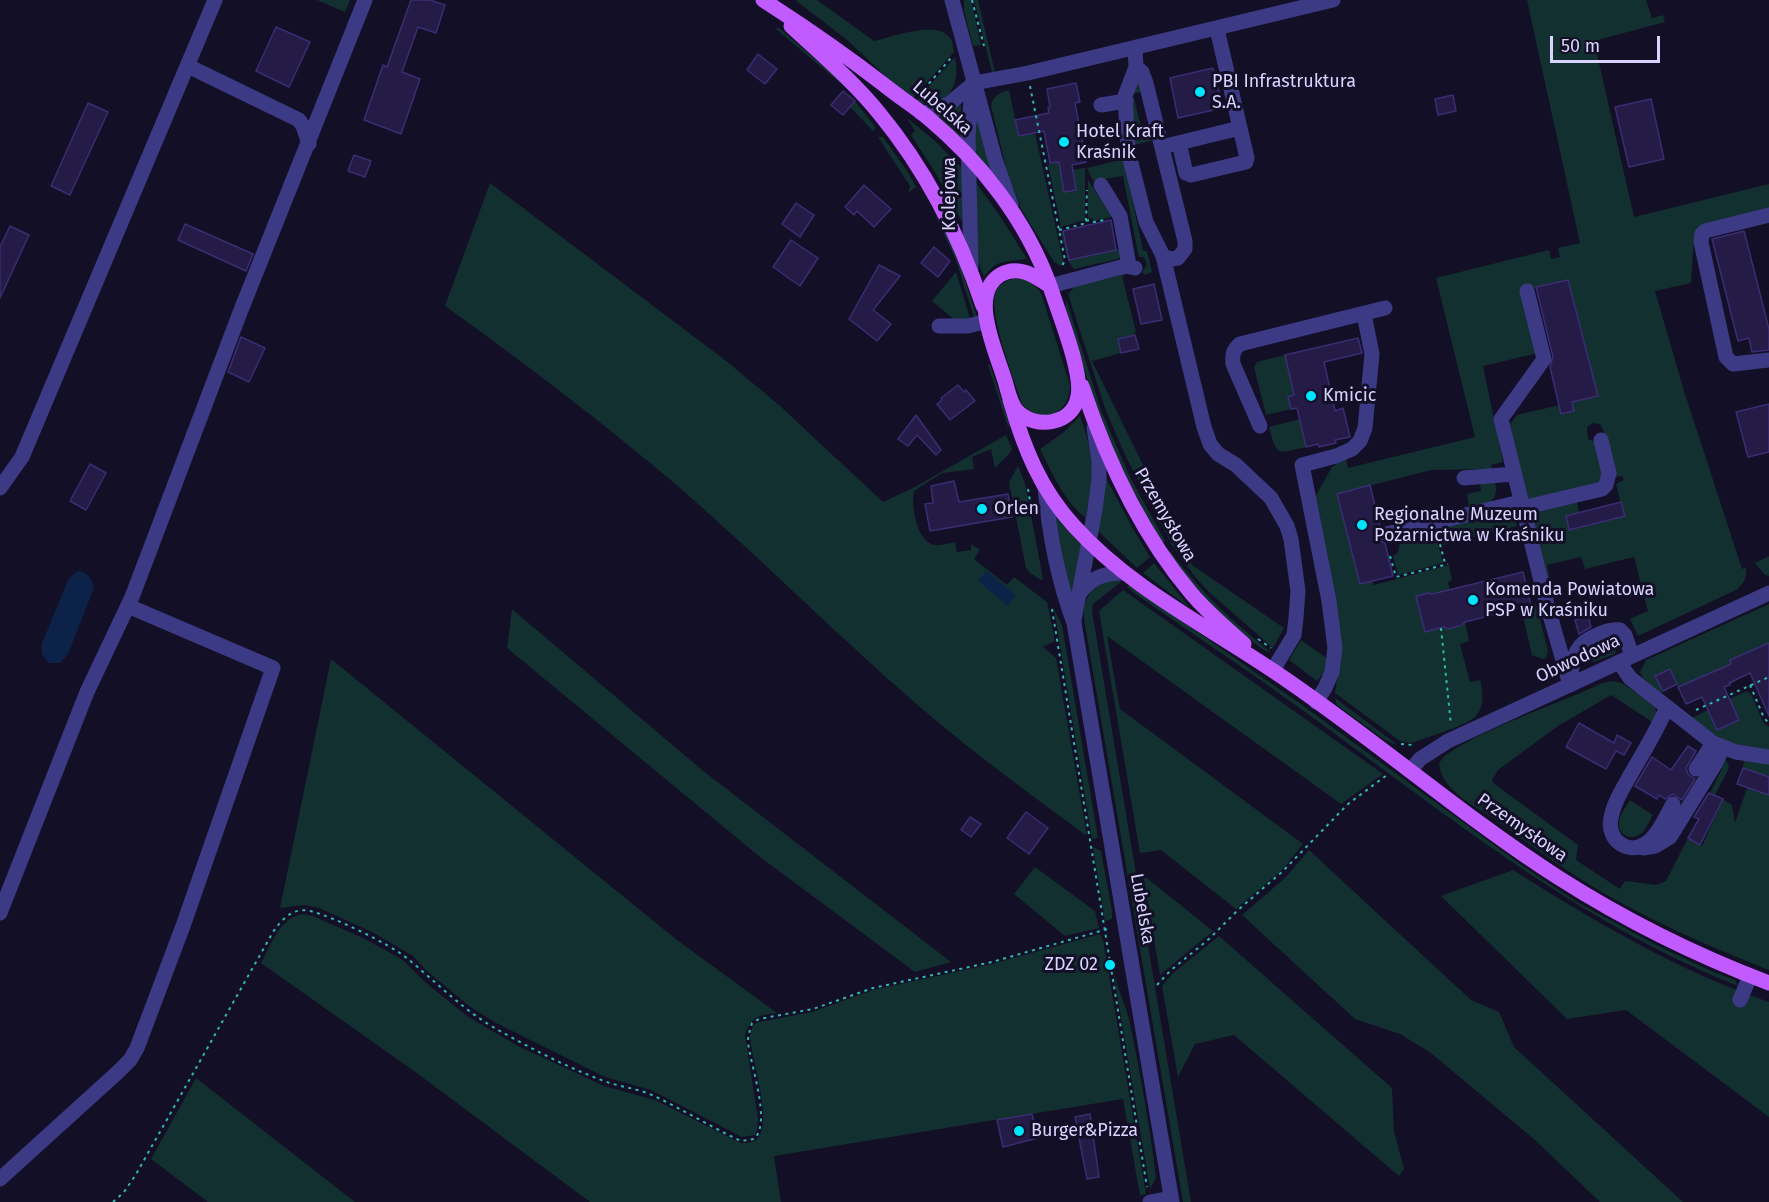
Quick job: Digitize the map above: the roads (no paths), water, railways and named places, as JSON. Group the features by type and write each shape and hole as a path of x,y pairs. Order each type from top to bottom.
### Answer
{"main road":[{"name":"Lubelska","path":"763,0 919,105 992,183 1033,246 1050,286 1092,417"},
{"name":"Lubelska","path":"763,0 850,81 885,120 920,169 971,268 1023,444 1045,487"},
{"path":"986,315 987,288 1004,273 1015,270 1030,273 1050,286"},
{"path":"1011,400 1018,412 1029,419 1043,423 1057,420 1070,414 1073,410 1079,395 1080,380"},
{"name":"Przemysłowa","path":"1092,417 1136,510 1169,564 1203,606 1273,670"},
{"name":"Przemysłowa","path":"1045,487 1065,516 1123,573 1173,608 1273,670 1533,861 1597,902 1688,949 1769,983"}],"street":[{"path":"0,488 22,457 215,0"},
{"path":"1,905 87,692 128,606 242,310 366,0"},
{"name":"Kolejowa","path":"952,0 995,159 1017,219"},
{"path":"919,105 929,112 949,104 974,83 1028,74 1333,0"},
{"path":"1179,142 1186,173 1191,175 1246,162 1247,158 1217,29"},
{"path":"1135,48 1136,67 1128,84 1126,101 1128,151 1146,222 1163,256 1204,427 1210,444 1218,454 1236,465 1270,498 1287,526 1291,539 1298,591 1296,618 1293,635 1273,670"},
{"path":"188,66 298,120 303,126 309,144"},
{"path":"1136,67 1142,72 1146,83 1185,249 1178,258 1171,259 1163,256"},
{"name":"Kolejowa","path":"971,268 969,117 974,83"},
{"path":"1101,105 1126,101"},
{"path":"298,120 322,112"},
{"path":"1162,146 1240,128"},
{"path":"1050,286 1132,266 1120,216 1094,186"},
{"path":"1769,215 1705,231 1701,242 1726,357 1733,364 1769,360"},
{"path":"1527,291 1544,359 1501,419 1521,505 1570,685"},
{"path":"1260,426 1233,363 1234,349 1240,344 1385,309"},
{"path":"1316,702 1332,672 1335,648 1329,601 1302,465 1336,456 1352,449 1360,441 1365,428 1372,354 1364,314"},
{"path":"939,326 968,326 986,315"},
{"name":"Lubelska","path":"1074,623 1099,479 1099,461 1092,417"},
{"path":"1386,534 1602,489 1606,485 1609,473 1601,440"},
{"path":"1464,478 1514,474"},
{"name":"Lubelska","path":"1045,487 1062,587 1074,623 1171,1200"},
{"path":"1079,594 1091,580 1105,574 1123,573"},
{"name":"Obwodowa","path":"1410,771 1420,759 1449,741 1769,592"},
{"path":"0,1179 118,1072 130,1060 137,1048 183,926 273,668 128,606"},
{"path":"1570,685 1575,652 1581,642 1607,631 1620,630 1625,635 1625,659 1630,678 1718,745 1736,752 1769,757"},
{"path":"1667,707 1659,726 1620,794 1611,816 1609,827 1611,835 1621,844 1637,848 1655,846 1670,837 1715,764 1718,745"},
{"path":"1696,769 1718,745"},
{"path":"1637,848 1650,841 1673,804"},
{"path":"1740,1000 1750,976"},
{"path":"1149,1196 1171,1200"}],"water":[{"path":"78,571 89,576 94,588 68,654 60,663 49,663 42,654 42,643 69,578"},
{"path":"986,571 1016,595 1008,606 978,581"}],"place":[{"name":"PBI Infrastruktura S.A.","path":"1200,92"},
{"name":"Hotel Kraft Kraśnik","path":"1064,142"},
{"name":"Kmicic","path":"1311,396"},
{"name":"Orlen","path":"982,509"},
{"name":"Regionalne Muzeum Pożarnictwa w Kraśniku","path":"1362,525"},
{"name":"Komenda Powiatowa PSP w Kraśniku","path":"1473,600"},
{"name":"ZDZ 02","path":"1110,965"},
{"name":"Burger&Pizza","path":"1019,1131"}]}
